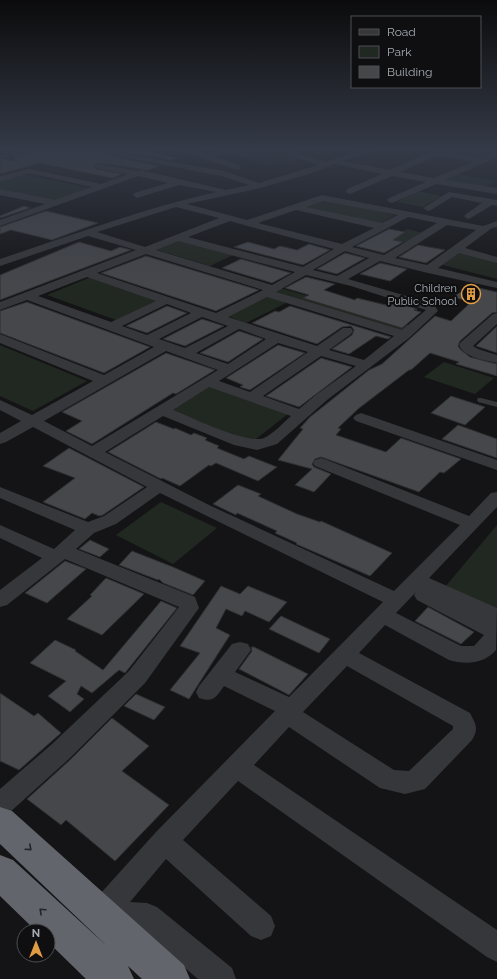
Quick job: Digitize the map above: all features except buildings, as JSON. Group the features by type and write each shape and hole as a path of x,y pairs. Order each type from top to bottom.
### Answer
{"highway":[{"path":"0,822 102,914 163,973"},
{"path":"0,872 88,963 114,979"}],"street":[{"path":"19,196 56,203"},
{"path":"0,223 78,196"},
{"path":"0,264 86,232 177,204 212,196"},
{"path":"392,200 401,196"},
{"path":"428,208 447,196"},
{"path":"452,196 493,203"},
{"path":"247,223 322,198 484,229"},
{"path":"470,216 493,203"},
{"path":"177,204 381,258 497,286"},
{"path":"295,207 385,227"},
{"path":"217,318 407,214"},
{"path":"0,216 12,218"},
{"path":"0,306 229,218"},
{"path":"339,279 381,258 445,222"},
{"path":"428,270 484,229 497,224"},
{"path":"86,232 211,269 404,335"},
{"path":"162,410 240,442 258,445 271,441 322,397 366,365 432,311 430,307 339,279 178,238"},
{"path":"457,249 497,260"},
{"path":"0,254 15,258"},
{"path":"211,269 244,254"},
{"path":"87,273 276,338 366,365"},
{"path":"272,289 415,326"},
{"path":"27,296 229,369"},
{"path":"111,327 166,300"},
{"path":"148,340 202,312"},
{"path":"497,317 466,345 467,348 473,352 497,359"},
{"path":"186,353 238,324"},
{"path":"252,398 347,331"},
{"path":"93,452 229,369 276,338"},
{"path":"2,340 104,380"},
{"path":"0,439 165,346"},
{"path":"208,382 301,415"},
{"path":"0,404 160,486 401,596 497,632 482,652 471,656 457,654 401,596"},
{"path":"361,418 497,466"},
{"path":"321,463 471,523"},
{"path":"0,600 60,554 88,529 110,520 160,486"},
{"path":"0,492 88,529"},
{"path":"102,914 165,841 497,497"},
{"path":"0,531 188,602 189,608 137,677 61,752 0,805"},
{"path":"401,596 497,616"},
{"path":"207,692 222,675 240,650"},
{"path":"222,675 290,712 388,780 405,784 416,781 464,733 465,726 462,720 345,655"},
{"path":"237,768 497,947"},
{"path":"165,841 261,926"},
{"path":"102,914 147,917 221,979"}],"lane":[{"path":"481,400 497,405"}],"green space":[{"path":"25,196 70,196 53,202"},
{"path":"408,196 442,196 422,207 397,202"},
{"path":"322,199 395,215 378,225 303,208"},
{"path":"407,229 423,233 408,243 390,239"},
{"path":"177,239 233,255 210,266 154,249"},
{"path":"458,252 497,262 497,279 439,264"},
{"path":"91,277 159,300 116,320 47,295"},
{"path":"280,288 409,325 401,332 270,293"},
{"path":"269,296 288,302 246,323 227,316"},
{"path":"0,345 87,381 33,411 0,396"},
{"path":"444,362 494,378 475,394 424,377"},
{"path":"209,386 288,414 252,442 171,411"},
{"path":"161,502 217,528 173,564 116,535"},
{"path":"497,525 497,613 445,587"}],"place":[{"name":"Children Public School","path":"471,294"}]}
